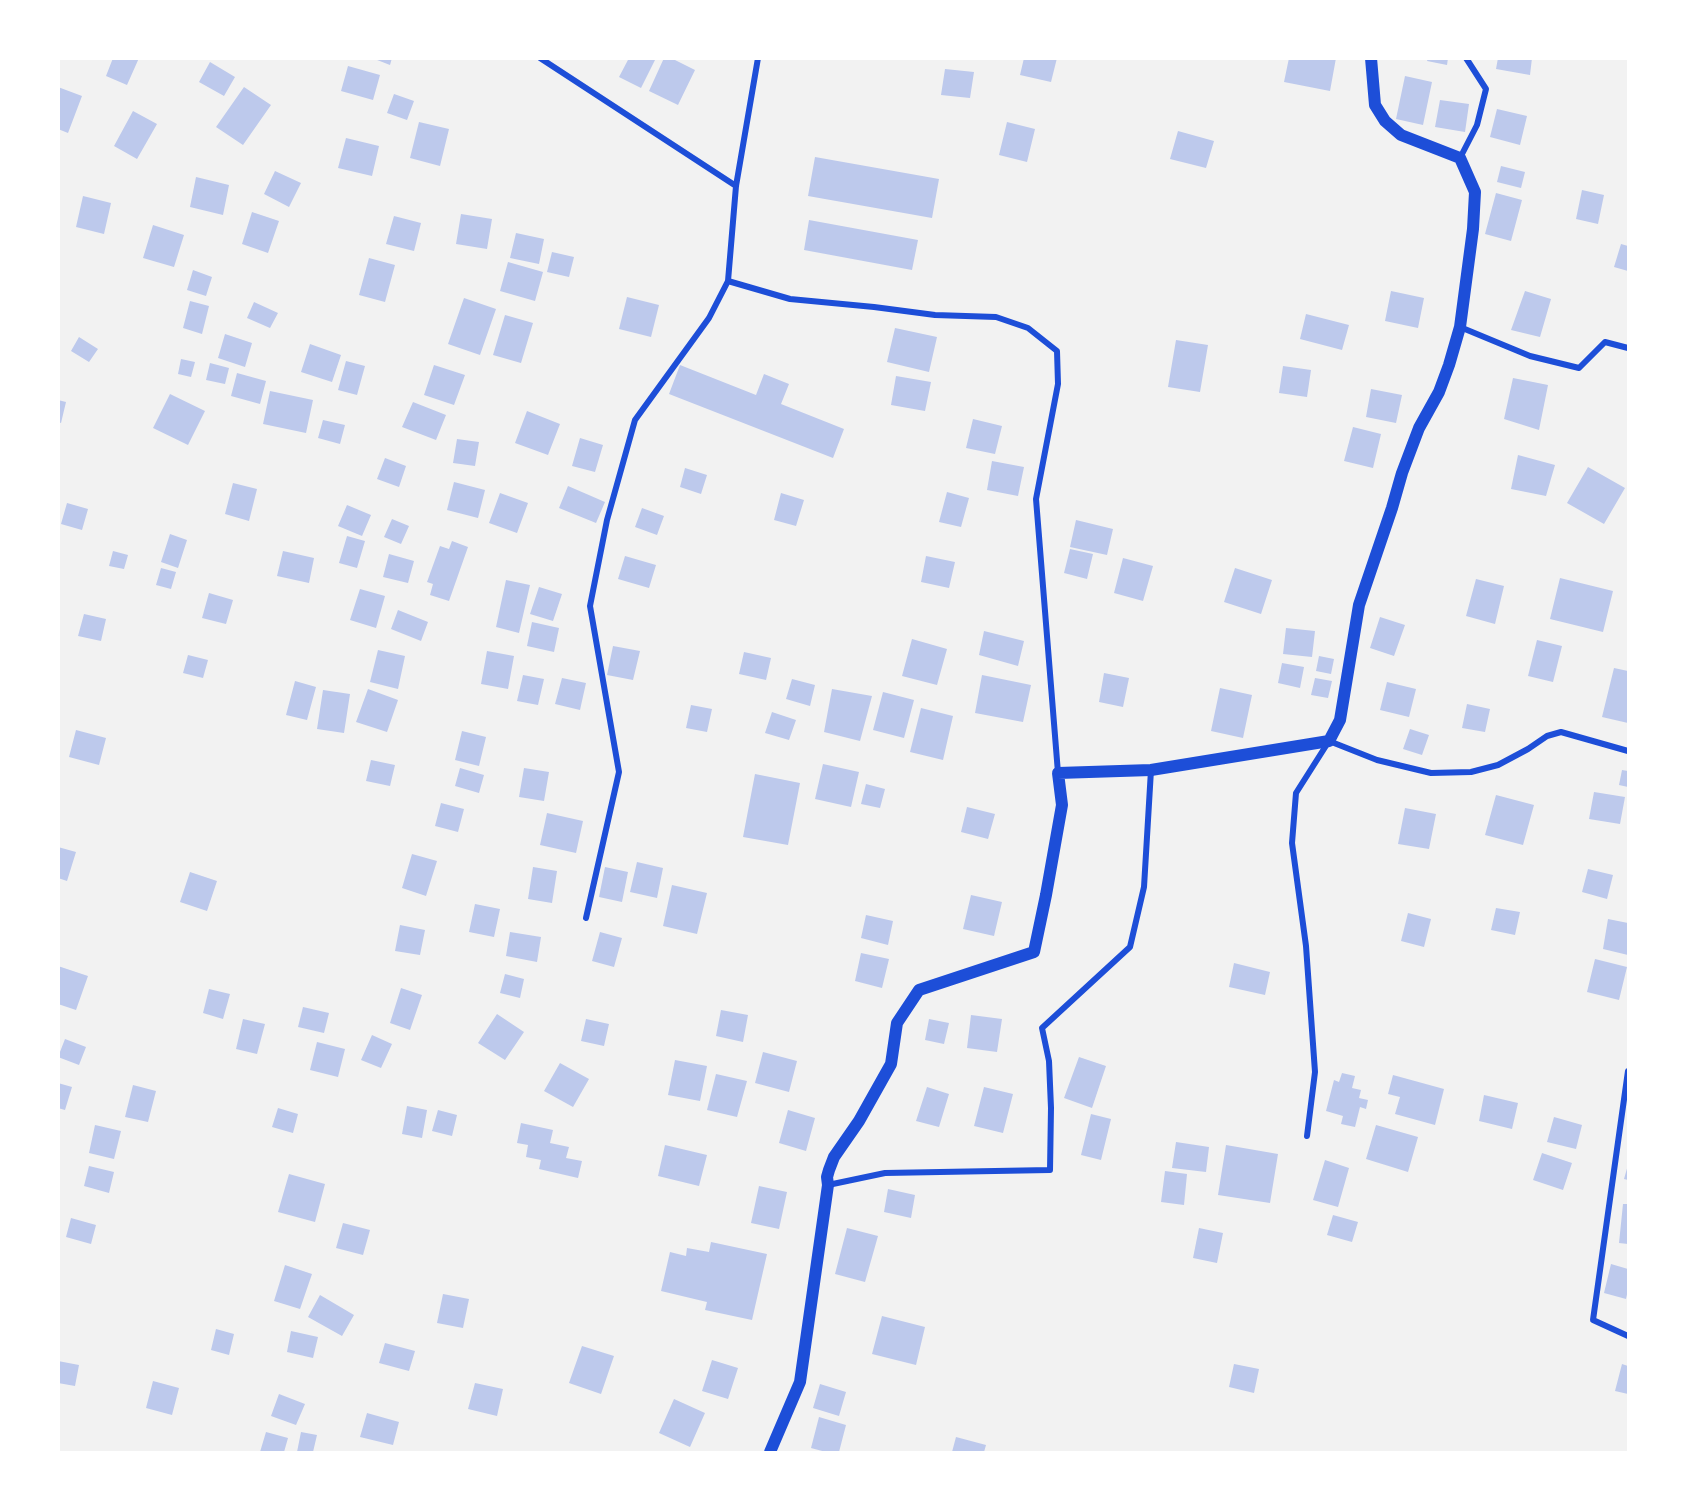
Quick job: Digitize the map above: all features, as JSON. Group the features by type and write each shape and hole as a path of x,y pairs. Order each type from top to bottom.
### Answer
{"main road":[{"path":"770,1452 800,1382 828,1185 827,1177 834,1157 859,1121 891,1064 897,1023 919,990 1034,952 1062,805 1058,773 1152,770 1329,741 1340,720 1359,605 1402,473 1419,428 1439,392 1460,327 1473,229 1475,192 1460,158 1401,135 1385,122 1375,105 1371,58"}],"street":[{"path":"540,58 736,186"},
{"path":"586,918 619,772 590,606 607,520 635,420 709,318 728,281 736,186 758,58"},
{"path":"1460,158 1477,125 1486,89 1466,58"},
{"path":"728,281 790,299 935,315 996,317 1028,328 1057,351 1058,384 1036,499 1058,773"},
{"path":"1460,327 1530,356 1579,368 1605,342 1629,348"},
{"path":"1307,1136 1316,1072 1306,946 1292,843 1296,793 1329,741 1377,760 1431,773 1471,772 1498,765 1547,736 1561,732 1629,751"},
{"path":"828,1185 885,1173 1050,1170 1049,1061 1042,1028 1130,947 1143,887 1152,770"},
{"path":"1629,1071 1593,1320 1629,1336"}],"building":[{"path":"113,58 139,58 127,85 106,76"},
{"path":"372,58 392,58 390,65"},
{"path":"629,58 656,58 641,88 619,77"},
{"path":"664,58 671,58 695,70 678,105 649,91"},
{"path":"1024,58 1057,58 1051,82 1020,75"},
{"path":"1289,58 1336,58 1330,91 1284,82"},
{"path":"1428,58 1448,58 1447,65 1427,61"},
{"path":"1498,58 1532,58 1530,75 1496,69"},
{"path":"210,62 235,77 224,96 199,82"},
{"path":"348,66 380,75 373,100 341,91"},
{"path":"945,69 974,72 970,98 941,95"},
{"path":"1405,76 1432,82 1423,125 1396,119"},
{"path":"58,87 82,96 68,133 58,129"},
{"path":"244,87 271,105 243,145 216,127"},
{"path":"394,94 414,101 407,120 387,113"},
{"path":"1440,100 1469,104 1465,132 1435,127"},
{"path":"1497,109 1527,116 1520,145 1490,137"},
{"path":"133,111 157,124 137,159 114,146"},
{"path":"419,122 449,129 440,166 410,158"},
{"path":"1007,122 1035,129 1027,162 999,155"},
{"path":"1178,131 1214,141 1206,168 1170,159"},
{"path":"346,138 379,146 372,176 338,168"},
{"path":"815,157 939,179 932,218 808,196"},
{"path":"1501,166 1525,172 1521,188 1497,182"},
{"path":"275,171 301,183 289,207 264,194"},
{"path":"196,177 229,185 223,215 190,207"},
{"path":"1582,190 1604,195 1598,224 1576,219"},
{"path":"1496,193 1522,200 1511,241 1485,234"},
{"path":"83,196 111,203 104,234 76,227"},
{"path":"252,212 279,221 268,253 242,244"},
{"path":"461,214 492,219 487,249 456,244"},
{"path":"394,216 421,223 414,251 386,244"},
{"path":"809,220 918,240 912,270 804,250"},
{"path":"153,225 184,235 174,267 143,258"},
{"path":"516,233 544,239 539,264 510,258"},
{"path":"1621,244 1628,246 1628,271 1614,267"},
{"path":"552,252 574,257 569,277 547,272"},
{"path":"369,258 395,265 385,302 359,295"},
{"path":"508,262 543,272 535,301 500,291"},
{"path":"193,270 212,277 206,296 187,290"},
{"path":"1391,291 1424,298 1418,328 1385,321"},
{"path":"1525,291 1551,299 1540,337 1511,330"},
{"path":"627,297 659,305 651,337 619,329"},
{"path":"464,298 496,309 480,355 448,344"},
{"path":"190,301 209,306 202,334 183,328"},
{"path":"254,302 278,313 270,328 247,318"},
{"path":"1306,314 1349,325 1342,350 1300,339"},
{"path":"505,315 533,323 521,363 493,355"},
{"path":"895,328 937,337 929,372 887,362"},
{"path":"225,334 252,343 245,367 218,358"},
{"path":"79,337 98,349 89,362 71,351"},
{"path":"1176,340 1208,345 1200,392 1168,387"},
{"path":"310,344 341,355 332,382 301,372"},
{"path":"181,359 195,362 191,377 178,374"},
{"path":"346,361 365,366 357,395 338,390"},
{"path":"210,363 229,368 225,384 206,380"},
{"path":"434,365 465,375 454,405 424,395"},
{"path":"680,365 756,395 764,374 789,384 781,404 844,429 833,458 669,394"},
{"path":"1283,366 1311,370 1307,397 1279,393"},
{"path":"237,373 266,381 260,404 231,396"},
{"path":"896,376 931,382 925,411 891,405"},
{"path":"1513,378 1548,385 1539,430 1504,419"},
{"path":"1371,389 1402,395 1396,423 1366,417"},
{"path":"270,391 313,400 306,433 263,424"},
{"path":"170,394 205,411 188,445 153,428"},
{"path":"58,400 66,402 61,423 58,422"},
{"path":"413,402 446,415 436,440 402,427"},
{"path":"527,411 560,424 548,455 515,443"},
{"path":"973,419 1002,426 995,454 966,448"},
{"path":"323,420 345,425 340,444 318,438"},
{"path":"1353,427 1381,434 1373,468 1344,461"},
{"path":"580,438 603,445 595,472 572,466"},
{"path":"457,439 479,442 475,466 453,463"},
{"path":"1518,455 1555,465 1546,496 1511,489"},
{"path":"385,458 406,466 399,487 377,479"},
{"path":"992,461 1024,467 1018,496 987,490"},
{"path":"1588,467 1625,488 1604,524 1567,503"},
{"path":"685,468 707,475 701,494 680,487"},
{"path":"454,482 485,490 478,518 447,510"},
{"path":"233,483 257,489 249,521 225,514"},
{"path":"568,486 605,502 596,523 559,508"},
{"path":"947,492 969,498 961,527 939,522"},
{"path":"500,493 528,503 517,533 489,523"},
{"path":"781,493 804,500 796,526 774,520"},
{"path":"67,503 88,509 82,530 61,524"},
{"path":"347,505 371,515 362,536 338,526"},
{"path":"642,508 664,516 657,535 635,527"},
{"path":"392,519 409,526 401,544 384,537"},
{"path":"1076,520 1113,529 1107,555 1070,547"},
{"path":"170,534 187,540 178,568 161,562"},
{"path":"347,536 365,541 357,568 339,563"},
{"path":"452,541 468,547 449,601 430,595 433,584 427,582 440,546 449,549"},
{"path":"1070,549 1093,554 1087,579 1064,573"},
{"path":"113,551 128,555 124,569 109,566"},
{"path":"283,551 314,558 309,583 277,576"},
{"path":"389,554 414,561 408,583 383,577"},
{"path":"625,556 656,565 649,588 618,579"},
{"path":"926,556 955,562 949,588 921,582"},
{"path":"1123,558 1153,566 1143,601 1114,593"},
{"path":"161,568 176,572 171,589 156,585"},
{"path":"1235,568 1272,580 1261,614 1224,602"},
{"path":"1560,578 1613,591 1603,632 1550,619"},
{"path":"1476,579 1504,586 1495,624 1466,616"},
{"path":"506,580 530,585 519,633 496,627"},
{"path":"539,587 562,594 553,621 530,614"},
{"path":"360,589 385,596 376,628 350,620"},
{"path":"209,593 233,600 226,624 202,618"},
{"path":"398,610 428,622 421,641 391,629"},
{"path":"84,614 106,619 101,641 78,636"},
{"path":"1380,617 1405,625 1394,656 1370,648"},
{"path":"532,622 559,628 554,652 527,646"},
{"path":"1286,628 1315,631 1312,657 1283,654"},
{"path":"984,631 1024,641 1018,666 979,655"},
{"path":"912,639 947,649 937,685 902,676"},
{"path":"1537,640 1562,646 1553,682 1528,676"},
{"path":"613,646 640,651 633,680 607,675"},
{"path":"378,650 405,656 398,689 370,682"},
{"path":"487,651 514,656 508,689 481,684"},
{"path":"744,652 771,658 766,680 739,674"},
{"path":"188,655 208,660 203,678 183,673"},
{"path":"1319,656 1334,659 1331,674 1316,671"},
{"path":"1282,663 1304,667 1300,688 1278,683"},
{"path":"1614,668 1628,671 1628,723 1602,717"},
{"path":"1104,673 1129,678 1123,707 1099,702"},
{"path":"523,675 544,679 538,705 517,701"},
{"path":"982,675 1031,685 1023,722 975,713"},
{"path":"562,678 586,683 580,710 555,704"},
{"path":"1315,678 1332,681 1328,698 1311,695"},
{"path":"792,679 815,685 810,706 786,699"},
{"path":"295,681 316,687 307,720 286,715"},
{"path":"1387,682 1416,689 1409,717 1380,710"},
{"path":"1220,688 1252,695 1243,738 1211,731"},
{"path":"368,689 398,700 387,732 356,722"},
{"path":"832,689 872,696 860,741 824,732"},
{"path":"323,690 350,694 344,733 317,729"},
{"path":"883,692 914,700 904,738 873,730"},
{"path":"1467,704 1490,709 1485,732 1462,728"},
{"path":"691,705 712,709 707,732 686,728"},
{"path":"921,708 953,716 943,760 910,752"},
{"path":"772,712 796,720 789,740 765,733"},
{"path":"1410,729 1429,735 1422,755 1403,749"},
{"path":"76,730 106,738 99,765 69,757"},
{"path":"462,731 486,737 479,766 455,760"},
{"path":"371,760 395,765 390,786 366,781"},
{"path":"823,764 859,772 851,807 815,799"},
{"path":"460,768 484,775 479,793 455,786"},
{"path":"524,768 549,772 544,801 519,797"},
{"path":"1622,770 1628,771 1628,787 1619,785"},
{"path":"755,774 800,783 788,845 743,837"},
{"path":"866,784 885,789 880,808 861,804"},
{"path":"1594,792 1625,797 1620,824 1589,819"},
{"path":"1496,795 1534,805 1523,845 1485,835"},
{"path":"441,803 464,809 458,832 435,826"},
{"path":"967,807 995,814 988,839 961,832"},
{"path":"1405,808 1436,814 1429,849 1398,844"},
{"path":"547,813 583,821 576,853 540,845"},
{"path":"58,847 76,852 67,881 58,878"},
{"path":"412,854 437,861 426,896 402,888"},
{"path":"637,862 663,868 657,898 630,892"},
{"path":"533,867 557,871 552,903 528,899"},
{"path":"605,867 628,872 622,902 599,897"},
{"path":"1588,869 1613,875 1607,899 1582,892"},
{"path":"190,872 217,881 207,911 180,902"},
{"path":"672,885 707,893 697,934 663,926"},
{"path":"971,895 1002,902 994,936 963,929"},
{"path":"475,904 500,909 494,937 469,932"},
{"path":"1496,908 1520,912 1515,935 1491,930"},
{"path":"1408,913 1431,919 1424,947 1401,941"},
{"path":"866,915 893,921 888,945 861,938"},
{"path":"1608,919 1628,923 1628,955 1603,949"},
{"path":"400,925 425,930 420,955 395,951"},
{"path":"510,932 541,937 537,962 506,956"},
{"path":"600,932 622,938 614,967 592,961"},
{"path":"861,953 889,959 882,988 855,981"},
{"path":"1595,959 1627,967 1619,1000 1587,992"},
{"path":"1234,963 1270,972 1265,995 1229,987"},
{"path":"58,966 88,976 76,1010 58,1004"},
{"path":"505,974 524,979 520,998 500,993"},
{"path":"401,988 422,995 410,1030 390,1023"},
{"path":"209,989 230,994 223,1019 203,1013"},
{"path":"303,1007 329,1013 324,1033 298,1027"},
{"path":"721,1010 748,1015 743,1042 716,1036"},
{"path":"497,1014 524,1032 505,1060 478,1043"},
{"path":"971,1015 1002,1019 997,1052 967,1048"},
{"path":"243,1019 265,1024 257,1054 236,1049"},
{"path":"586,1019 609,1024 604,1046 581,1041"},
{"path":"929,1019 949,1023 944,1044 925,1040"},
{"path":"372,1035 392,1044 381,1068 361,1060"},
{"path":"65,1039 86,1047 79,1065 58,1057"},
{"path":"317,1042 345,1049 338,1077 310,1070"},
{"path":"763,1052 797,1061 789,1092 755,1083"},
{"path":"1079,1057 1106,1066 1092,1108 1064,1098"},
{"path":"675,1060 707,1066 700,1101 668,1095"},
{"path":"560,1063 589,1079 573,1107 544,1091"},
{"path":"1342,1073 1355,1076 1352,1088 1361,1090 1359,1098 1368,1100 1366,1109 1360,1107 1355,1127 1341,1124 1343,1116 1326,1111 1334,1080 1339,1082"},
{"path":"716,1074 747,1081 737,1117 707,1110"},
{"path":"1393,1075 1444,1089 1435,1125 1395,1114 1400,1097 1388,1094"},
{"path":"58,1083 72,1087 65,1110 58,1108"},
{"path":"133,1085 156,1091 148,1122 125,1117"},
{"path":"927,1087 949,1094 939,1127 916,1121"},
{"path":"984,1087 1013,1094 1003,1133 974,1126"},
{"path":"1484,1095 1518,1103 1512,1129 1479,1121"},
{"path":"407,1106 427,1110 422,1138 402,1134"},
{"path":"278,1108 298,1114 293,1133 272,1127"},
{"path":"438,1110 457,1115 452,1136 432,1131"},
{"path":"788,1110 815,1118 806,1151 779,1143"},
{"path":"1091,1114 1111,1119 1101,1160 1081,1155"},
{"path":"1554,1117 1582,1125 1576,1149 1547,1142"},
{"path":"521,1123 553,1130 550,1143 569,1147 566,1158 582,1161 578,1178 539,1169 541,1160 526,1157 528,1145 517,1143"},
{"path":"95,1125 121,1131 114,1159 89,1153"},
{"path":"1376,1125 1418,1137 1408,1172 1366,1159"},
{"path":"1176,1142 1209,1147 1206,1172 1172,1168"},
{"path":"665,1145 707,1155 699,1186 658,1176"},
{"path":"1226,1145 1278,1154 1270,1203 1218,1195"},
{"path":"1542,1153 1572,1163 1563,1190 1533,1180"},
{"path":"1325,1160 1349,1168 1338,1207 1313,1200"},
{"path":"1628,1165 1628,1180 1624,1179"},
{"path":"89,1166 114,1172 109,1193 84,1186"},
{"path":"1165,1171 1187,1174 1184,1205 1161,1202"},
{"path":"289,1174 325,1184 315,1222 278,1212"},
{"path":"759,1186 787,1192 779,1229 751,1223"},
{"path":"888,1189 915,1195 911,1218 884,1212"},
{"path":"1623,1204 1628,1204 1628,1244 1619,1243"},
{"path":"1333,1215 1358,1222 1352,1242 1327,1235"},
{"path":"71,1218 96,1225 91,1244 66,1237"},
{"path":"343,1223 370,1230 363,1255 336,1248"},
{"path":"847,1228 878,1236 865,1282 835,1274"},
{"path":"1199,1228 1223,1233 1217,1263 1193,1258"},
{"path":"711,1242 767,1254 752,1320 705,1310 707,1302 661,1291 670,1252 686,1256 687,1248 709,1252"},
{"path":"1611,1264 1628,1269 1626,1299 1604,1293"},
{"path":"285,1265 312,1274 300,1309 274,1301"},
{"path":"443,1294 469,1299 463,1328 437,1323"},
{"path":"320,1295 354,1315 342,1336 308,1317"},
{"path":"882,1316 925,1327 916,1365 872,1354"},
{"path":"216,1329 234,1334 229,1355 211,1350"},
{"path":"291,1331 318,1337 313,1358 287,1352"},
{"path":"385,1343 415,1351 409,1371 379,1363"},
{"path":"582,1346 614,1356 601,1394 569,1383"},
{"path":"712,1360 738,1368 728,1399 702,1391"},
{"path":"58,1361 79,1365 75,1386 58,1383"},
{"path":"1234,1364 1259,1369 1254,1393 1229,1387"},
{"path":"1622,1364 1628,1366 1628,1394 1615,1391"},
{"path":"153,1381 179,1388 172,1415 146,1408"},
{"path":"475,1383 503,1389 497,1416 468,1409"},
{"path":"820,1384 846,1392 839,1416 813,1408"},
{"path":"279,1394 305,1404 296,1425 271,1416"},
{"path":"674,1399 705,1413 690,1447 659,1433"},
{"path":"367,1413 399,1422 393,1445 360,1437"},
{"path":"819,1417 846,1425 839,1452 826,1452 811,1448"},
{"path":"266,1432 288,1438 284,1452 260,1452"},
{"path":"301,1432 317,1435 313,1452 297,1452"},
{"path":"956,1437 986,1445 984,1452 952,1452"}]}
